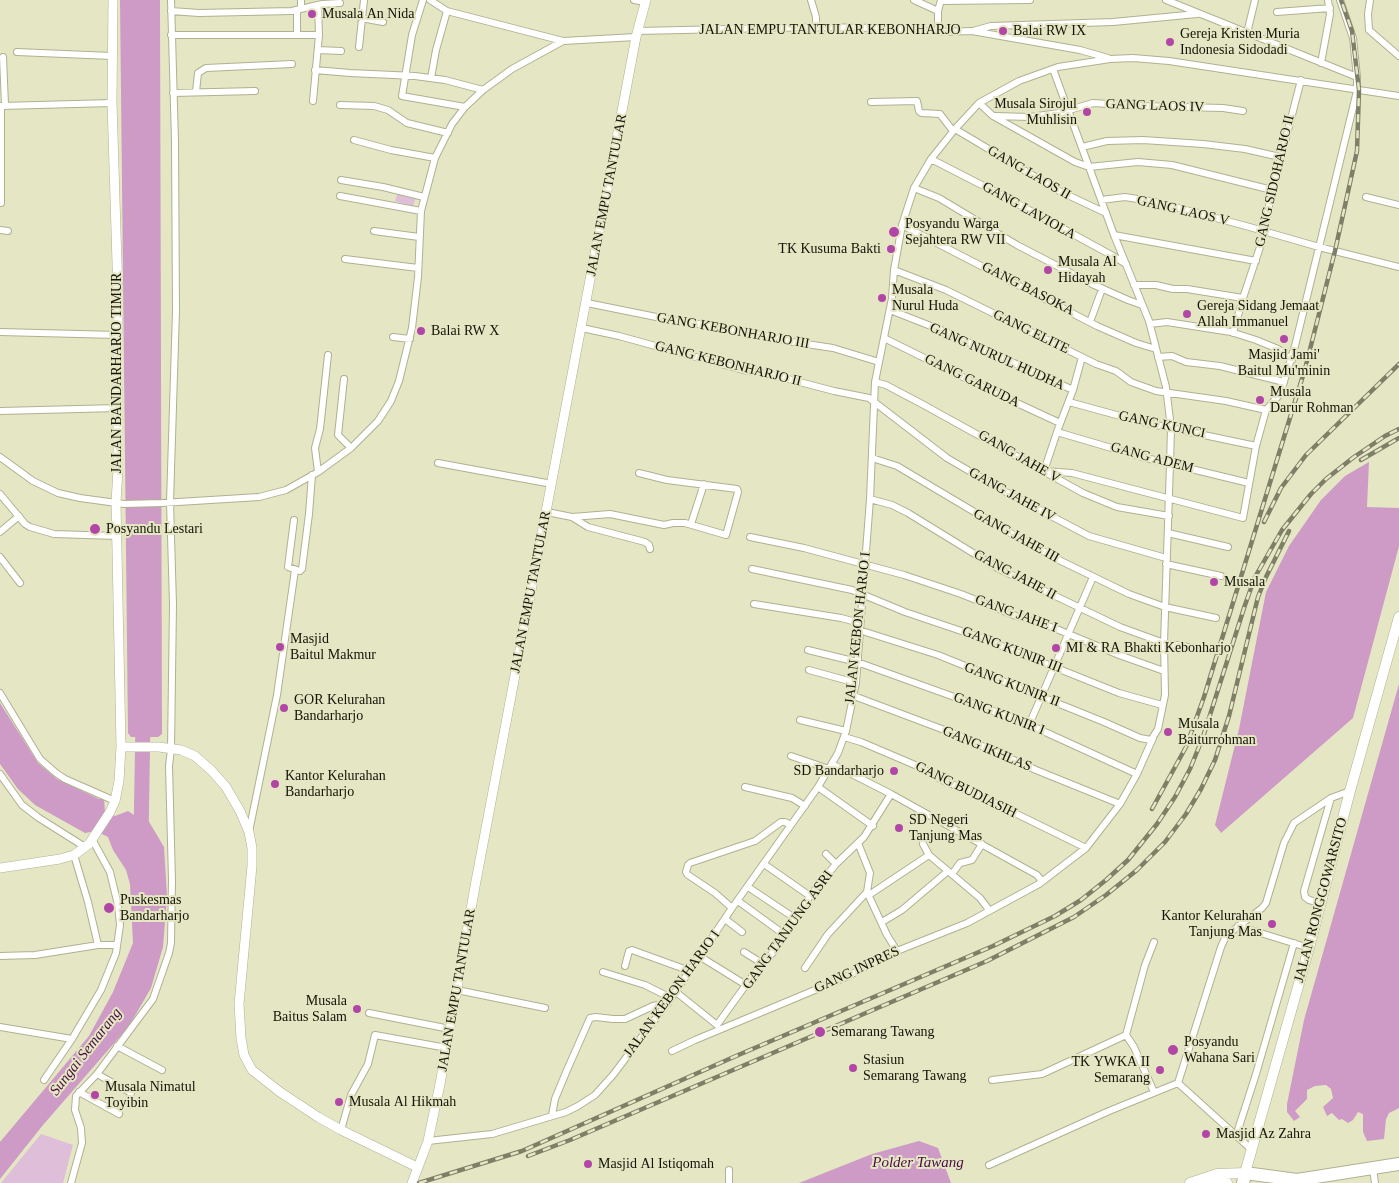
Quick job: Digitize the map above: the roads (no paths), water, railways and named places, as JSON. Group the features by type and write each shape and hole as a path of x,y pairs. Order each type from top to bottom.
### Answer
{"highway":[{"path":"1244,1178 1298,1181 1399,1164"}],"main road":[{"name":"JALAN RONGGOWARSITO","path":"1244,1178 1399,617"},
{"path":"1192,1182 1217,1174 1244,1178"},
{"path":"1192,1182 1227,1183"}],"street":[{"name":"JALAN BANDARHARJO TIMUR","path":"74,855 94,837 110,812 119,781 121,747 117,536 120,503 118,335 112,103 112,0"},
{"path":"70,1183 82,1143 75,1101 79,1092 96,1074 153,999 170,948 172,880 169,766 171,749 173,604 170,502 176,331 171,0"},
{"path":"297,34 301,0"},
{"path":"358,47 364,0"},
{"path":"423,0 412,35 402,95 403,97 465,107"},
{"path":"430,0 447,11 564,41"},
{"path":"634,0 646,1"},
{"path":"811,0 816,17 816,27"},
{"path":"914,0 938,11"},
{"path":"938,32 938,11 941,1 1030,0"},
{"path":"1166,0 1357,77"},
{"path":"1247,33 1255,0"},
{"path":"1321,63 1329,25 1330,8 1328,0"},
{"path":"1073,390 1044,471 1072,473 1243,518 1256,446 1266,410 1280,394 1292,360 1358,90 1352,38 1340,0"},
{"path":"1370,0 1368,14 1369,30 1399,56"},
{"name":"JALAN EMPU TANTULAR","path":"412,1183 428,1141 637,34 646,1"},
{"path":"171,11 199,13 299,9 340,3"},
{"path":"313,100 319,35 318,5"},
{"path":"1278,12 1330,8"},
{"path":"431,78 436,50 447,11"},
{"path":"972,31 992,26 1114,22 1198,14"},
{"path":"361,18 383,22"},
{"name":"JALAN EMPU TANTULAR KEBONHARJO","path":"564,41 637,34 816,27 878,28 938,32 972,31 1080,50 1110,59"},
{"path":"172,35 319,35"},
{"path":"0,457 34,481 58,492 80,498 120,503 162,503 259,497 286,490 315,474 351,448 378,421 391,401 399,381 410,339 418,268 421,211 435,158 448,133 465,107 483,90 512,69 564,41"},
{"path":"318,50 341,51"},
{"path":"16,52 112,56"},
{"path":"3,57 5,106"},
{"path":"1110,59 1150,59 1399,96"},
{"name":"JALAN KEBON HARJO I","path":"428,1141 492,1134 572,1109 595,1095 613,1075 672,998 732,908 818,787 830,767 845,734 854,696 870,499 875,382 890,310 894,270 902,225 914,188 931,159 979,103 1019,81 1053,69 1110,59"},
{"path":"196,92 198,73 206,68 292,64"},
{"path":"1053,69 1114,235 1150,324 1167,393 1171,428 1166,561 1164,696 1158,729 1153,738"},
{"path":"315,70 406,75 431,78 483,90"},
{"name":"GANG SIDOHARJO II","path":"1233,333 1265,231 1272,190 1301,80"},
{"path":"173,93 255,91"},
{"name":"GANG LAOS II","path":"871,102 917,101 921,113 940,114 954,130 1059,191 1106,213"},
{"path":"1,203 1,106 112,103"},
{"path":"979,103 993,116 1068,158 1089,167 1138,162 1172,165 1272,190"},
{"name":"GANG LAOS IV","path":"993,116 1030,117 1093,103 1223,108 1243,111"},
{"path":"340,104 374,106 388,110 407,123 448,133"},
{"path":"354,140 391,150 435,158"},
{"path":"1082,147 1107,142 1143,140 1245,149 1280,157"},
{"name":"GANG LAVIOLA","path":"931,159 1007,198 1126,265"},
{"path":"341,180 383,187 424,197"},
{"path":"914,188 939,198 1017,245 1102,289 1142,305"},
{"path":"340,196 421,211"},
{"path":"1366,197 1399,205"},
{"name":"GANG LAOS V","path":"1101,200 1126,198 1156,202 1399,267"},
{"name":"GANG BASOKA","path":"902,225 1090,322 1136,343 1156,349"},
{"path":"0,230 8,231"},
{"path":"374,231 419,237"},
{"path":"1114,235 1256,261"},
{"path":"345,259 418,268"},
{"name":"GANG ELITE","path":"894,270 946,290 1082,357 1116,371 1131,382 1149,389 1226,401 1266,410"},
{"path":"1134,285 1187,289 1243,298"},
{"path":"1090,322 1102,289"},
{"name":"GANG KEBONHARJO III","path":"587,303 676,321 714,326 832,348 879,362"},
{"name":"GANG NURUL HUDHA","path":"890,310 946,332 1073,390 1082,357"},
{"path":"1150,324 1167,322 1233,333 1278,349 1292,360"},
{"name":"GANG KEBONHARJO II","path":"582,328 619,336 743,370 773,375 869,398 874,402"},
{"path":"0,332 118,335"},
{"path":"393,337 410,339"},
{"name":"GANG GARUDA","path":"884,338 1060,423"},
{"path":"294,520 288,566 295,570 302,569 315,474 315,448 320,429 328,355"},
{"path":"1158,357 1172,356 1186,362 1220,366 1284,382"},
{"path":"344,379 338,435 351,448"},
{"name":"GANG JAHE V","path":"875,382 886,385 922,404 1073,488 1117,507 1169,516"},
{"name":"GANG JAHE IV","path":"874,402 947,458 1064,524 1096,539 1221,576"},
{"name":"GANG KUNCI","path":"1069,402 1142,422 1256,446"},
{"path":"0,411 118,408"},
{"name":"GANG ADEM","path":"1057,432 1170,464 1249,483"},
{"name":"GANG JAHE III","path":"872,458 898,466 975,514 1061,561 1129,594 1165,607 1216,618"},
{"path":"438,463 552,484"},
{"path":"547,512 572,517 610,514 664,525 676,523 691,524 726,535 738,490 735,488 667,480 639,473"},
{"path":"691,524 704,484"},
{"path":"0,494 25,524 30,527 54,534 117,536"},
{"name":"GANG JAHE II","path":"870,499 892,505 908,513 998,569 1120,628 1164,643 1206,650"},
{"path":"0,532 19,516"},
{"path":"572,517 588,527 647,543 650,549"},
{"path":"1168,533 1228,547"},
{"name":"GANG JAHE I","path":"750,537 865,564 961,594 1016,616 1069,633 1118,655 1164,671"},
{"path":"0,557 20,583"},
{"name":"GANG KUNIR III","path":"752,569 837,586 863,594 906,612 979,637 1054,666 1119,693 1162,705"},
{"path":"249,832 277,695 295,570"},
{"path":"1029,725 1093,577"},
{"name":"GANG KUNIR II","path":"754,604 841,618 860,627 1042,696 1140,738 1149,741 1153,738"},
{"name":"GANG KUNIR I","path":"808,650 857,662 1029,725 1137,774"},
{"path":"809,670 856,683"},
{"path":"0,693 40,759 65,779 115,800"},
{"name":"GANG IKHLAS","path":"854,696 955,734 1036,770 1120,804"},
{"name":"GANG BUDIASIH","path":"800,720 845,734 915,765 944,781 974,793 1086,848"},
{"name":"GANG INPRES","path":"672,1051 718,1027 846,976 897,950 967,923 1039,884 1086,848 1120,804 1137,774 1153,738"},
{"path":"121,747 153,747 181,750 195,756 226,787 240,811 249,832 252,848 252,866 239,1004 244,1055 252,1070 318,1117 417,1167"},
{"path":"791,756 830,767 891,794 1037,875 1042,880 1039,884"},
{"path":"0,774 22,805 38,818 85,847"},
{"path":"746,787 792,798 805,806"},
{"path":"818,787 873,826"},
{"path":"1178,1083 1226,936 1266,903 1290,828 1301,817 1331,798 1350,792"},
{"name":"GANG TANJUNG ASRI","path":"718,1027 746,985 785,936 810,896 836,864 873,826 891,794"},
{"path":"1321,903 1305,897 1304,891 1331,798"},
{"path":"732,908 688,874 686,872 688,865 755,841 781,822 791,825"},
{"path":"44,1080 72,1040 101,990 117,945 120,925 114,885 94,837"},
{"path":"858,843 870,873 868,894 897,950"},
{"path":"923,844 929,855 980,898 989,910"},
{"path":"882,922 902,910 960,863 972,860 982,844"},
{"path":"826,854 836,864"},
{"path":"0,868 60,859 74,855 98,945"},
{"path":"804,968 828,934 868,894 929,855"},
{"path":"764,864 810,896"},
{"path":"748,887 796,919"},
{"path":"738,901 785,936"},
{"path":"725,919 742,932"},
{"path":"1238,926 1309,948"},
{"path":"1154,942 1142,974 1126,1035 1134,1047 1154,1092"},
{"path":"1236,1136 1294,943"},
{"path":"0,956 35,955 98,945 117,945"},
{"path":"625,966 631,950 690,971"},
{"path":"744,952 763,964"},
{"path":"699,956 746,985"},
{"path":"603,972 645,985 672,998 718,1027"},
{"path":"457,990 545,1008"},
{"path":"552,1115 561,1085 592,1017 625,1019 672,998"},
{"path":"370,1013 450,1029"},
{"path":"0,1027 72,1040"},
{"path":"992,1080 1042,1074 1126,1035"},
{"path":"341,1130 353,1089 368,1064 375,1036 446,1048"},
{"path":"117,1046 162,1070"},
{"path":"96,1074 131,1093"},
{"path":"989,1166 1178,1083"},
{"path":"1178,1083 1252,1150"},
{"path":"79,1092 118,1114"},
{"path":"1373,1169 1375,1183"},
{"path":"729,1170 729,1183"}],"water":[{"path":"120,0 160,0 162,734 158,737 148,737 147,740 139,740 139,737 131,737 128,733"},
{"path":"1369,462 1367,507 1399,508 1399,546 1353,718 1221,833 1215,825 1239,729 1266,592 1289,546 1321,500 1345,476"},
{"path":"1399,684 1399,1108 1389,1113 1386,1119 1384,1139 1367,1141 1363,1132 1363,1114 1358,1112 1353,1120 1348,1123 1342,1119 1339,1120 1332,1113 1327,1116 1323,1107 1333,1098 1331,1089 1326,1085 1315,1086 1307,1090 1307,1099 1295,1111 1300,1117 1294,1121 1287,1112 1287,1104 1304,1020"},
{"name":"Sungai Semarang","path":"0,703 38,763 57,779 99,799 104,799 105,812 115,816 128,811 148,820 164,847 167,896 163,947 151,988 129,1026 43,1125 0,1179 0,1142 89,1036 113,992 133,943 130,884 126,870 113,850 108,837 96,831 85,833 35,805 18,789 0,764"},
{"name":"Polder Tawang","path":"919,1141 938,1148 951,1183 799,1183 872,1154"}],"waterway":[{"path":"141,837 143,720"}],"railway":[{"path":"1152,809 1186,747 1204,697 1305,369 1335,251 1357,151 1359,90 1352,31 1341,0"},
{"path":"1264,522 1281,488 1306,455 1399,364"},
{"path":"419,1183 522,1151 736,1056 993,946 1055,916 1081,900 1128,860 1157,824 1175,797 1190,769 1203,737 1255,577 1282,530 1311,494 1326,479 1354,457 1399,429"},
{"path":"1361,460 1399,438"},
{"path":"528,1156 570,1140 987,961 1074,917 1106,895 1137,870 1165,842 1186,814 1215,760 1229,716 1258,597 1289,531"}],"place":[{"name":"Musala An Nida","path":"312,14"},
{"name":"Balai RW IX","path":"1003,31"},
{"name":"Gereja Kristen Muria Indonesia Sidodadi","path":"1170,42"},
{"name":"Musala Sirojul Muhlisin","path":"1087,112"},
{"name":"Posyandu Warga Sejahtera RW VII","path":"894,232"},
{"name":"TK Kusuma Bakti","path":"891,249"},
{"name":"Musala Al Hidayah","path":"1048,270"},
{"name":"Musala Nurul Huda","path":"882,298"},
{"name":"Gereja Sidang Jemaat Allah Immanuel","path":"1187,314"},
{"name":"Balai RW X","path":"421,331"},
{"name":"Masjid Jami' Baitul Mu'minin","path":"1284,339"},
{"name":"Musala Darur Rohman","path":"1260,400"},
{"name":"Posyandu Lestari","path":"95,529"},
{"name":"Musala","path":"1214,582"},
{"name":"Masjid Baitul Makmur","path":"280,647"},
{"name":"MI & RA Bhakti Kebonharjo","path":"1056,648"},
{"name":"GOR Kelurahan Bandarharjo","path":"284,708"},
{"name":"Musala Baiturrohman","path":"1168,732"},
{"name":"SD Bandarharjo","path":"894,771"},
{"name":"Kantor Kelurahan Bandarharjo","path":"275,784"},
{"name":"SD Negeri Tanjung Mas","path":"899,828"},
{"name":"Puskesmas Bandarharjo","path":"109,908"},
{"name":"Kantor Kelurahan Tanjung Mas","path":"1272,924"},
{"name":"Musala Baitus Salam","path":"357,1009"},
{"name":"Semarang Tawang","path":"820,1032"},
{"name":"Posyandu Wahana Sari","path":"1173,1050"},
{"name":"Stasiun Semarang Tawang","path":"853,1068"},
{"name":"TK YWKA II Semarang","path":"1160,1070"},
{"name":"Musala Nimatul Toyibin","path":"95,1095"},
{"name":"Musala Al Hikmah","path":"339,1102"},
{"name":"Masjid Az Zahra","path":"1206,1134"},
{"name":"Masjid Al Istiqomah","path":"588,1164"}]}
